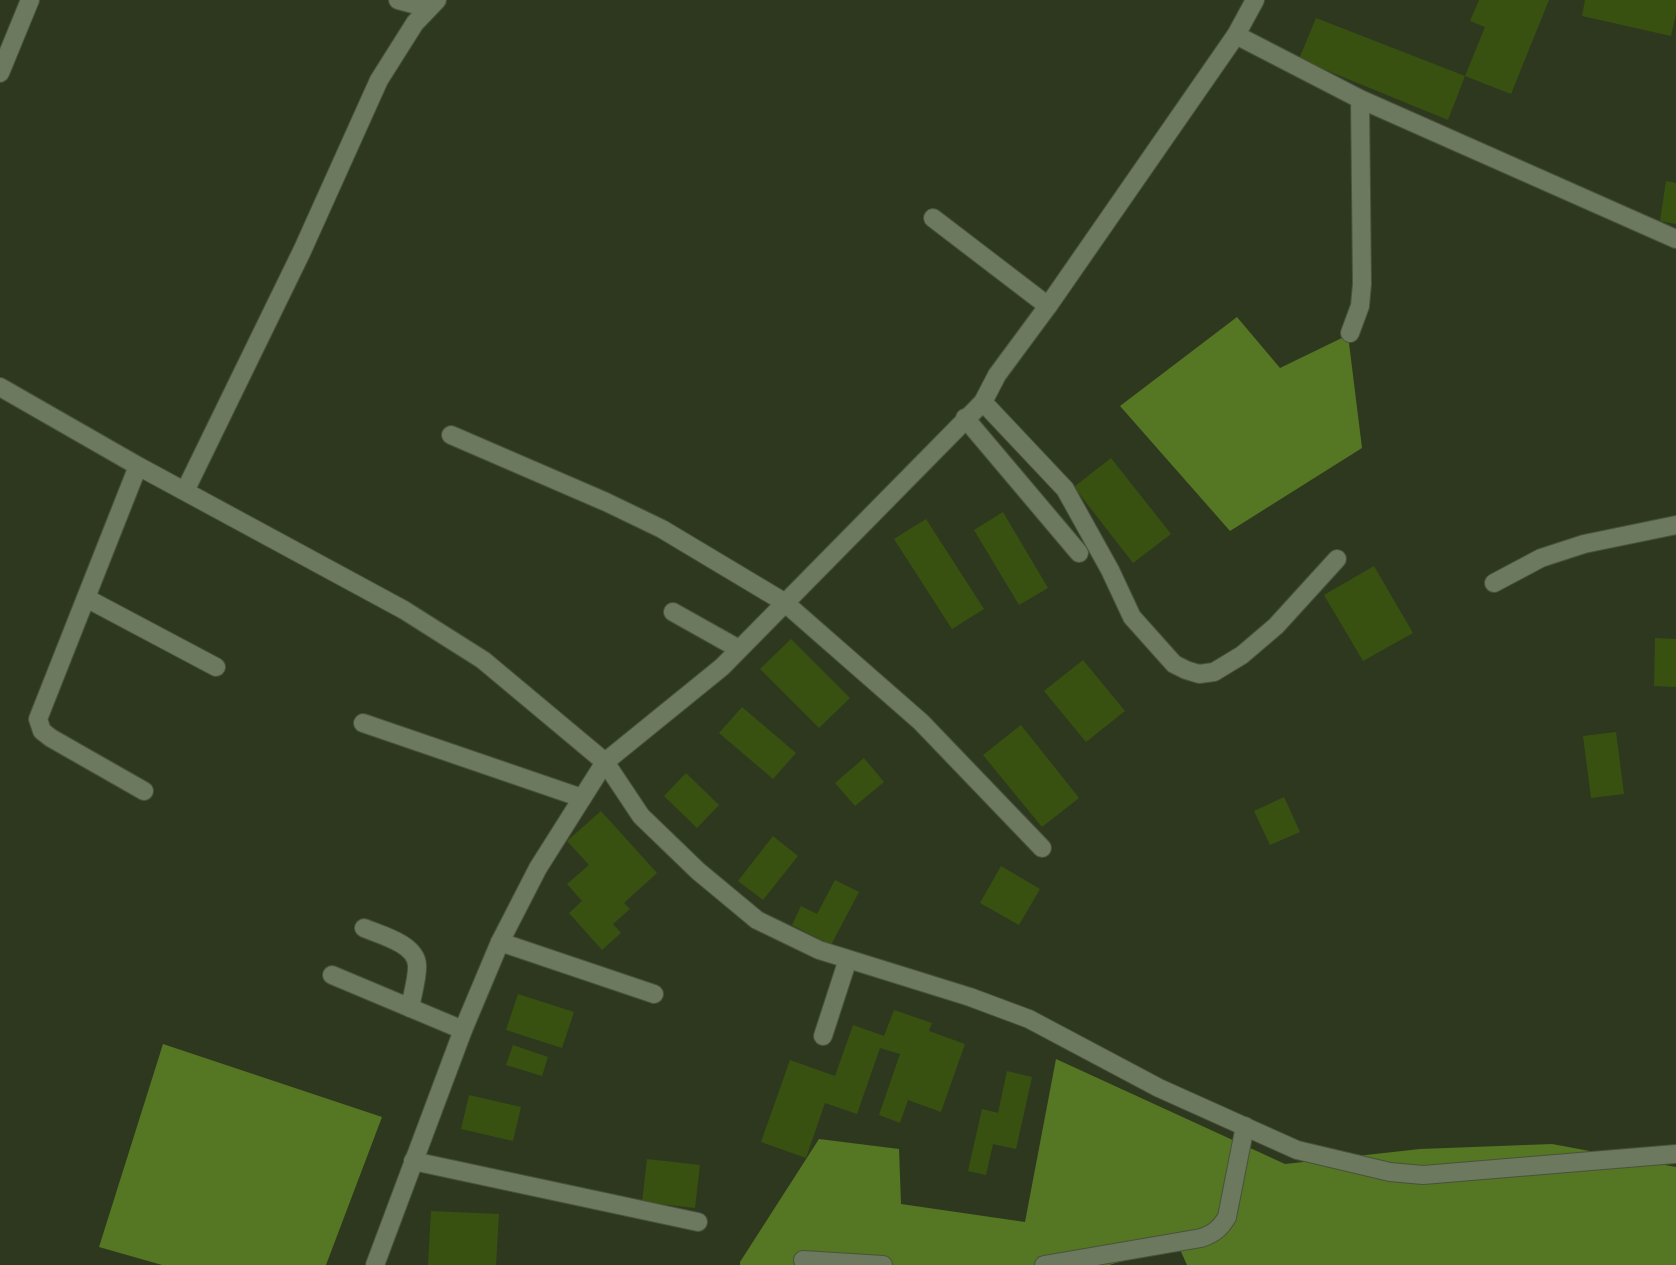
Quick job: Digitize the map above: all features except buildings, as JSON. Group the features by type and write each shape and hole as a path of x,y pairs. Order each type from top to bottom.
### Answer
{"street":[{"path":"0,73 30,0"},
{"path":"398,0 432,4"},
{"path":"375,1265 463,1030 500,942 538,868 605,762 722,667 982,402 997,375 1048,306 1236,35 1255,0"},
{"path":"185,491 302,251 379,80 415,23 432,4"},
{"path":"1236,35 1360,99 1676,239"},
{"path":"1350,333 1360,306 1362,284 1360,99"},
{"path":"933,218 1048,306"},
{"path":"0,387 138,466 404,610 483,660 605,762 641,816 698,871 757,920 819,950 970,997 1029,1019 1159,1088 1297,1150 1389,1172 1423,1175 1676,1154"},
{"path":"982,402 1065,489 1110,570 1132,617 1174,664 1180,667 1199,674 1214,672 1242,655 1276,626 1337,559"},
{"path":"965,418 1079,553"},
{"path":"451,435 606,502 662,529 784,602 921,722 1042,848"},
{"path":"138,466 38,719 42,731 51,738 144,790"},
{"path":"1494,583 1541,558 1584,544 1676,525"},
{"path":"86,598 216,667"},
{"path":"673,612 739,649"},
{"path":"363,723 582,798"},
{"path":"364,927 404,945 414,954 417,964 410,1008"},
{"path":"500,942 654,994"},
{"path":"823,1036 848,960"},
{"path":"332,975 463,1030"},
{"path":"1044,1265 1201,1239 1212,1235 1227,1217 1245,1126"},
{"path":"413,1161 698,1222"},
{"path":"803,1260 883,1265"}],"green space":[{"path":"1237,317 1280,368 1348,335 1362,448 1230,531 1120,406"},
{"path":"163,1044 382,1117 326,1265 162,1265 99,1247"},
{"path":"1056,1059 1285,1164 1420,1149 1552,1144 1676,1167 1676,1265 1187,1265 1178,1245 1109,1265 740,1265 819,1139 899,1149 901,1204 1025,1222"}]}
